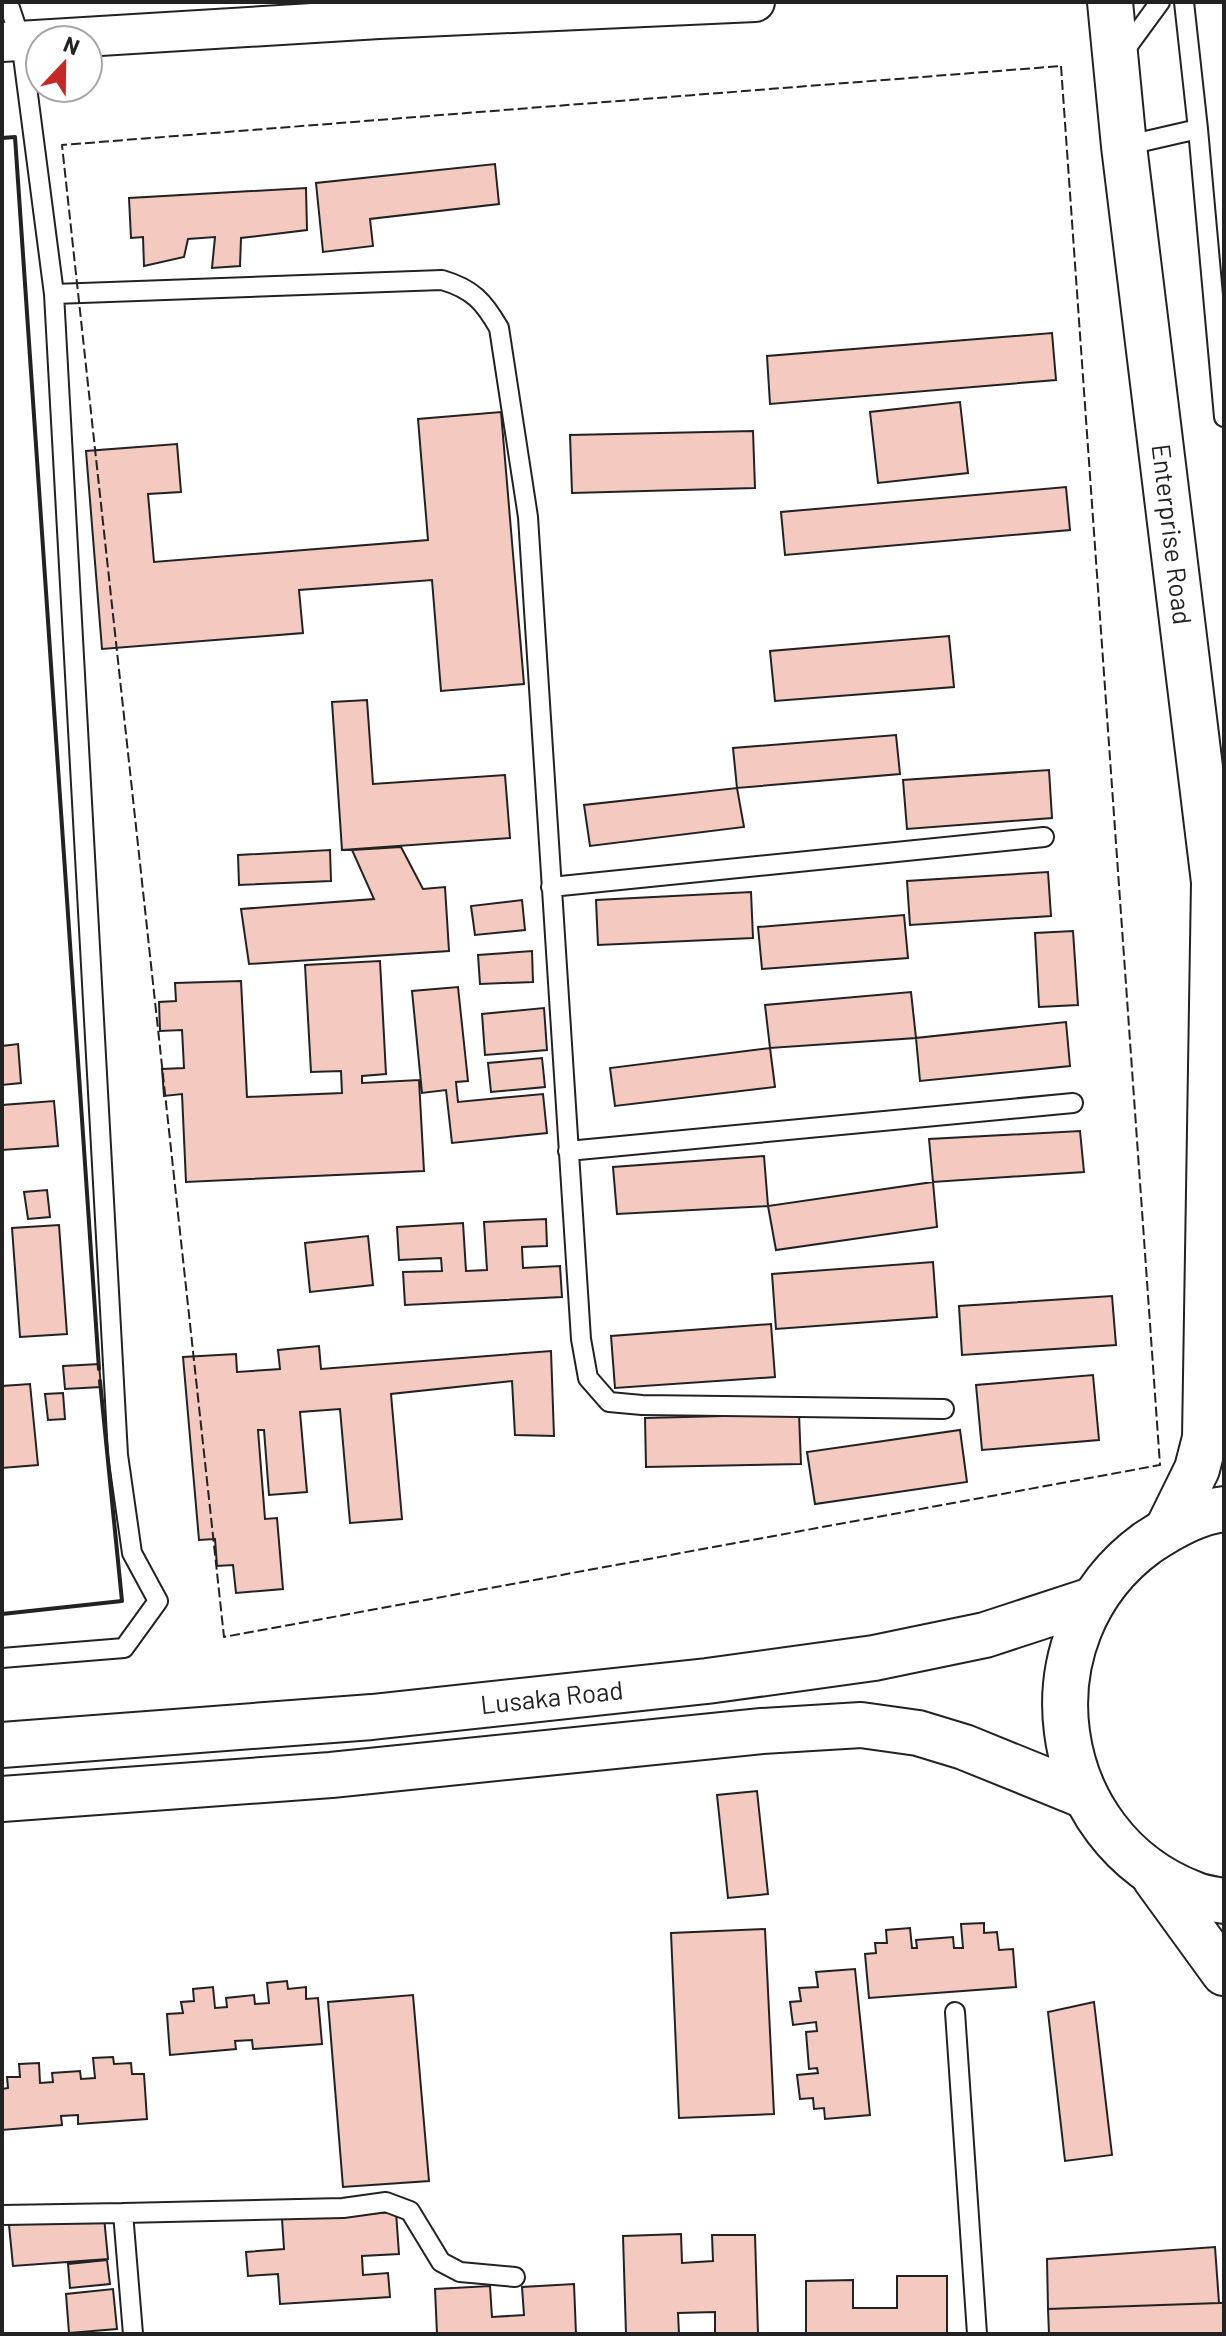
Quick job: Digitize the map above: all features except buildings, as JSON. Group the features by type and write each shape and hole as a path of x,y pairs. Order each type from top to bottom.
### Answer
{"main road":[{"name":"Enterprise Road","path":"1110,2 1124,146 1219,883 1212,1066 1216,1226 1205,1438 1197,1469 1168,1528"},
{"name":"Enterprise Road","path":"1212,1066 1224,1116"},
{"path":"1224,1509 1168,1528 1125,1559 1092,1600 1072,1647 1063,1697 1068,1748 1085,1796 1114,1838 1147,1868 1224,1973"},
{"name":"Lusaka Road","path":"2,1745 372,1717 722,1679 874,1658 985,1635 1092,1600"},
{"name":"Lusaka Road","path":"2,1799 331,1775 762,1731 861,1725 918,1733 964,1747 1085,1796"},
{"path":"1147,1868 1194,1894 1224,1901"}],"street":[{"path":"11,41 379,11 755,2"}],"lane":[{"path":"2,1658 124,1648 158,1601 132,1553 118,1455 54,294 11,41 8,2"},
{"path":"1116,63 1160,2"},
{"path":"1184,2 1224,417"},
{"path":"1124,146 1198,129"},
{"path":"54,294 442,280 456,284 485,303 499,328 528,517 581,1339 588,1378 609,1402 642,1405 944,1409"},
{"path":"551,887 1044,837"},
{"path":"568,1151 1073,1103"},
{"path":"955,2012 977,2334"},
{"path":"2,2215 343,2208 386,2202 410,2211 441,2262 460,2272 515,2277"},
{"path":"123,2213 133,2334"}],"fence":[{"path":"1061,66 1160,1465 224,1637 62,145 1061,66"}],"wall":[{"path":"2,138 15,137 99,1369"},
{"path":"2,1614 122,1601 100,1381"}]}
